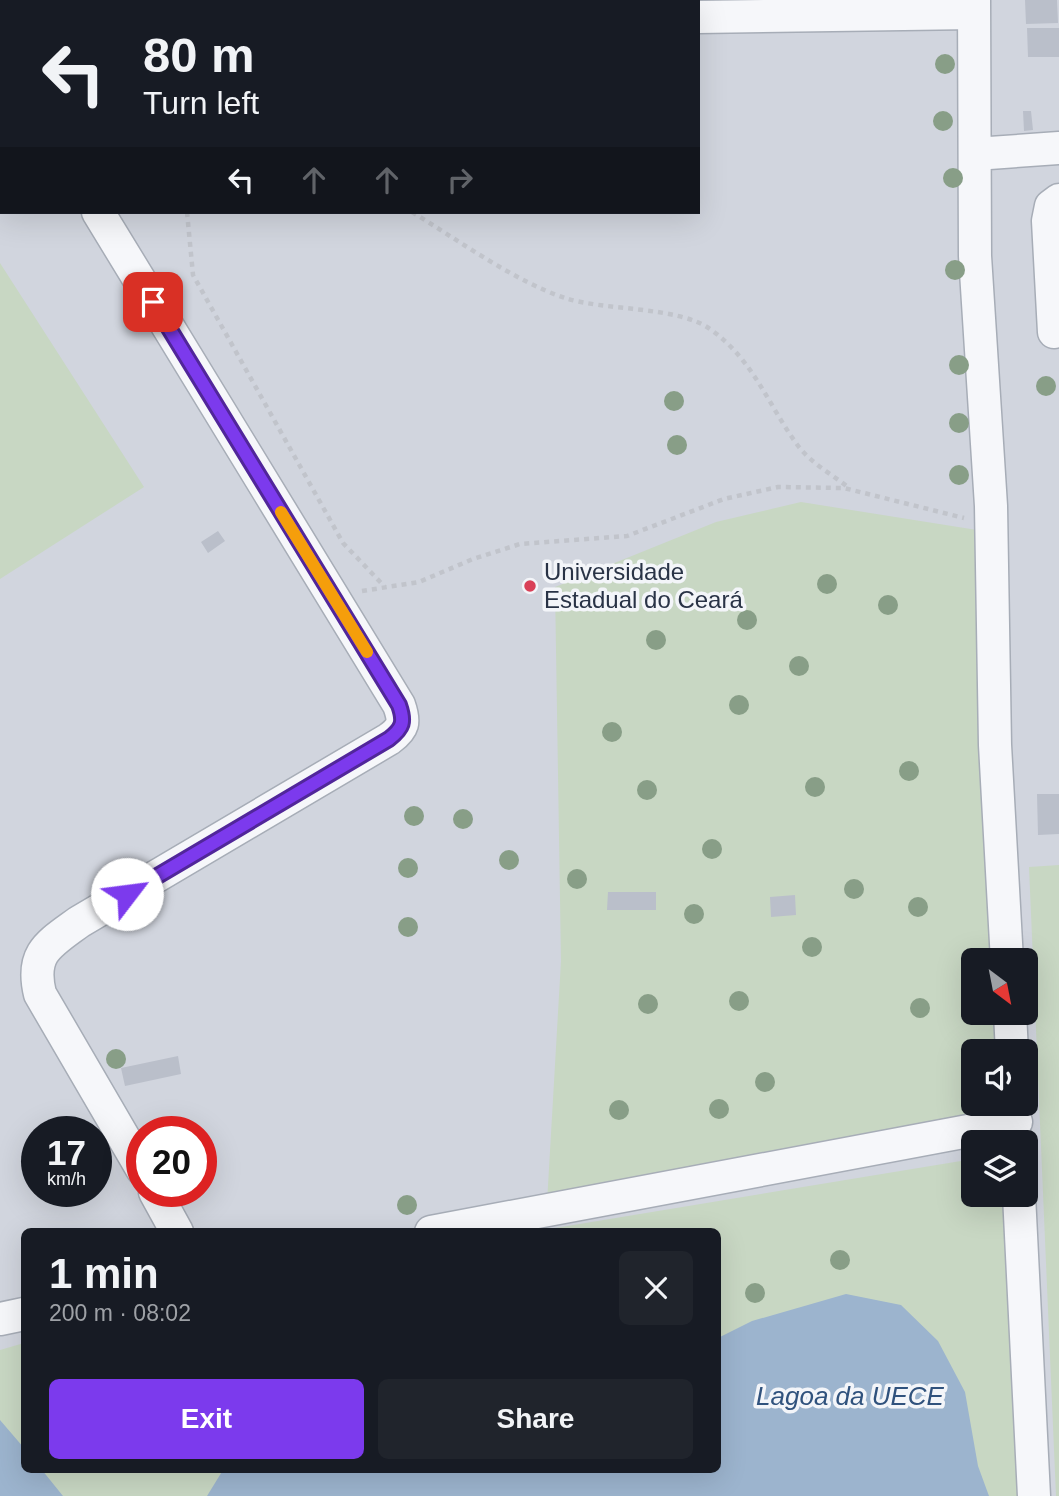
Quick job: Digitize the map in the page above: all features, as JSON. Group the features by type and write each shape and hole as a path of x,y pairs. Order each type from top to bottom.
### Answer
{"lane":[{"path":"700,18 974,7 975,256 992,524 995,745 1006,948"},
{"path":"975,154 1059,148"},
{"path":"1054,332 1048,221 1051,206 1059,200"},
{"path":"99,214 399,705 404,720 401,730 79,922 52,942 35,968 40,994 126,1142"},
{"path":"452,1228 1016,1123"},
{"path":"163,1207 175,1228"},
{"path":"1020,1207 1034,1496"},
{"path":"0,1319 21,1315"}],"path":[{"path":"187,214 193,275 343,543 385,587"},
{"path":"415,214 543,290 576,301 678,317 708,327 735,349 757,377 778,416 801,450 852,490"},
{"path":"332,595 419,582 472,558 520,544 627,536 724,499 778,487 852,490 992,524"}],"shaded area":[{"name":"Universidade Estadual do Ceará","path":"700,0 1059,0 1059,1496 0,1496 0,214 700,214"}],"green space":[{"path":"0,263 144,487 0,579"},
{"path":"801,502 977,530 997,948 961,948 961,1026 1001,1026 1001,1039 961,1039 961,1116 990,1116 547,1203 561,961 555,587 716,522"},
{"path":"1059,865 1059,1496 1056,1496 1036,1026 1038,1026 1038,948 1032,948 1029,867"},
{"path":"961,1161 961,1207 1007,1207 1023,1496 0,1496 0,1350 21,1344 21,1473 721,1473 721,1228 555,1228"}],"water":[{"name":"Lagoa da UECE","path":"846,1294 901,1305 938,1341 965,1392 978,1466 989,1496 207,1496 221,1473 721,1473 721,1336 752,1321"},
{"path":"0,1420 21,1444 21,1473 44,1473 63,1496 0,1496"}],"building":[{"path":"1025,0 1057,0 1058,23 1026,24"},
{"path":"1027,28 1059,28 1059,57 1028,57"},
{"path":"1023,111 1031,111 1033,130 1024,131"},
{"path":"218,531 225,541 208,553 201,542"},
{"path":"1037,794 1059,794 1059,834 1038,835"},
{"path":"608,892 656,892 656,910 607,910"},
{"path":"795,895 796,915 771,917 770,897"},
{"path":"178,1056 181,1074 125,1086 121,1068"}],"slow traffic":[{"path":"281,512 367,652"}],"place":[{"name":"Universidade Estadual do Ceará","path":"530,586"}],"route":[{"path":"127,894 389,739 401,730 404,720 399,705 153,302"}]}
